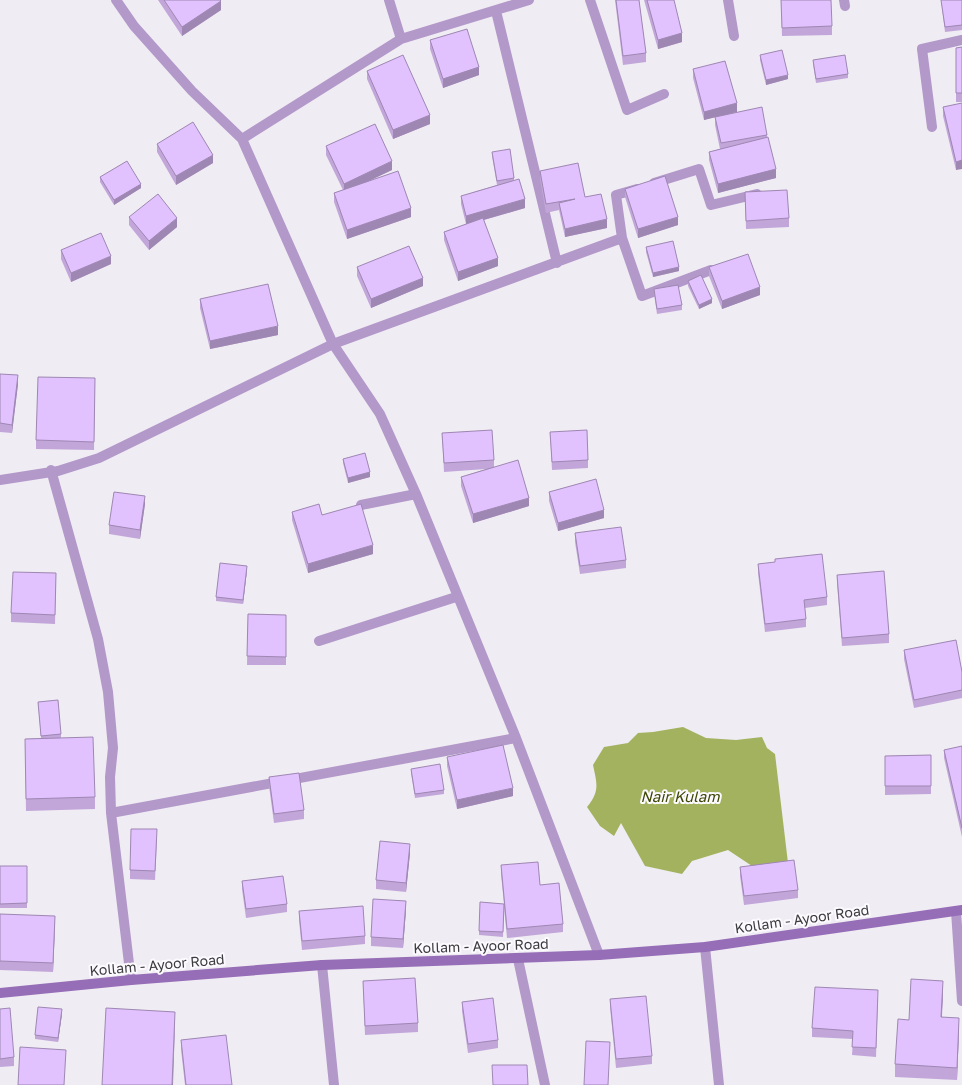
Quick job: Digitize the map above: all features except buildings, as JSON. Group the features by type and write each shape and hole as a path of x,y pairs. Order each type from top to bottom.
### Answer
{"main road":[{"name":"Kollam - Ayoor Road","path":"0,993 131,980 322,965 518,959 705,947 959,911"}],"street":[{"path":"116,0 134,26 192,91 242,139 333,344 380,414 416,494 456,597 516,738 599,955"},
{"path":"389,0 401,39"},
{"path":"242,139 401,39 529,0"},
{"path":"590,0 627,110 664,94"},
{"path":"728,0 734,36"},
{"path":"496,11 557,263"},
{"path":"932,127 922,49 962,40"},
{"path":"711,270 642,296 622,238 616,196 700,169 711,205 769,191"},
{"path":"0,480 51,470 58,471 100,458 333,344 622,238"},
{"path":"51,470 98,639 105,677 113,748 110,777 111,814 131,980"},
{"path":"361,504 416,494"},
{"path":"319,641 456,597"},
{"path":"111,814 516,738"},
{"path":"959,911 962,1001"},
{"path":"705,947 719,1085"},
{"path":"518,959 545,1085"},
{"path":"322,965 334,1085"}],"water":[{"name":"Nair Kulam","path":"683,727 706,738 736,740 762,737 767,748 775,754 788,863 755,868 728,850 692,861 682,874 645,866 621,823 614,836 600,826 587,807 596,792 596,777 593,765 604,747 628,743 638,733"}]}
